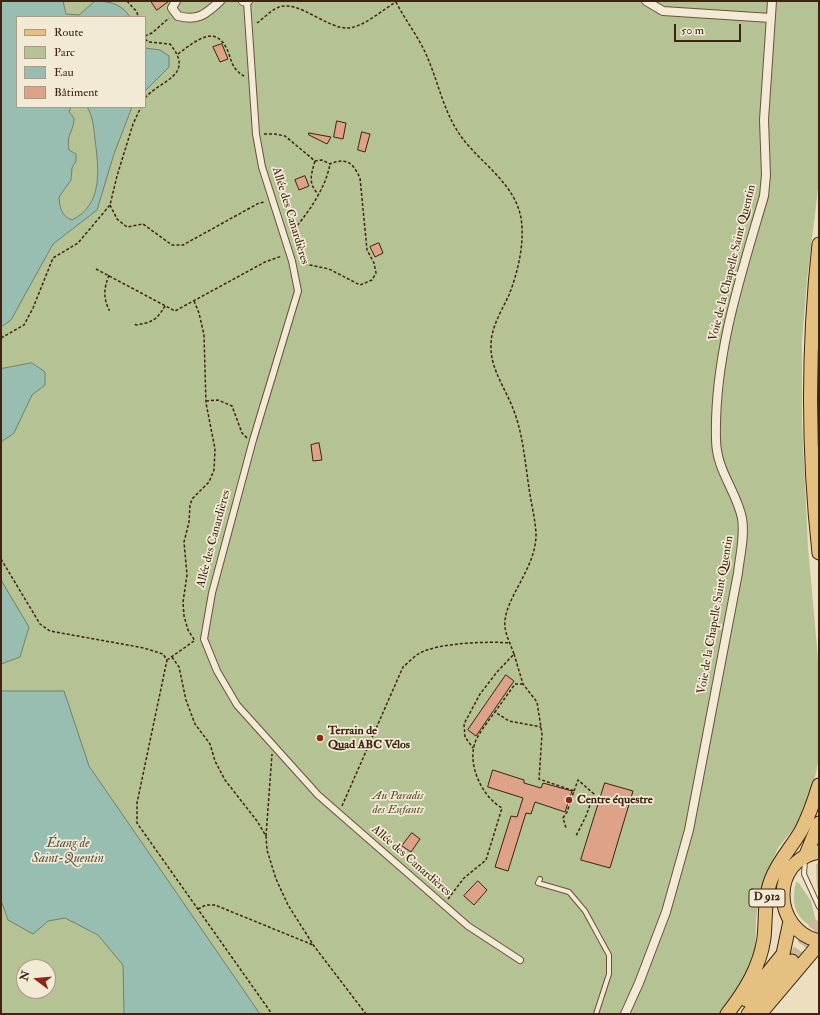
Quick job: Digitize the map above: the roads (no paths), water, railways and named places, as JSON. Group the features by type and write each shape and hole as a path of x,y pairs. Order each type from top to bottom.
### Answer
{"main road":[{"path":"819,244 814,313 811,430 815,519 819,553"},
{"name":"D 912","path":"727,1014 752,978 764,939 767,898 770,883 781,859 801,832 810,813 819,785"},
{"path":"805,857 819,823"},
{"path":"760,1014 819,942 800,932 790,921 783,907 783,891 785,883 793,868 805,857 819,852"},
{"path":"735,1014 783,954 790,921"},
{"path":"748,1014 792,961"}],"street":[{"path":"176,1 172,8 178,16 189,19 199,18 220,1"},
{"name":"Allée des Canardières","path":"246,1 256,134 262,167 292,261 298,291 253,440 212,593 204,639 217,671 237,705 318,795 468,926 520,960"},
{"path":"646,1 663,11 771,18"},
{"name":"Voie de la Chapelle Saint Quentin","path":"625,1014 639,983 666,912 689,830 738,573 743,535 742,518 721,469 717,454 716,398 724,339 764,196 766,175 764,120 772,1"}],"lane":[{"path":"805,857 804,874 819,907"},
{"path":"540,879 538,883 569,892 585,911 609,955 608,974 596,1014"}],"water":[{"path":"1,1 63,1 66,14 79,15 95,1 115,4 123,9 129,16 16,16 16,108 71,108 69,112 74,118 68,144 69,150 76,154 76,161 72,168 71,180 59,197 63,214 68,218 72,220 82,213 94,196 97,185 98,174 94,131 92,118 88,108 132,108 114,154 97,210 53,244 11,320 1,327"},
{"path":"146,48 160,50 169,56 169,67 146,90"},
{"path":"32,363 45,372 45,385 32,395 14,433 1,442 1,369"},
{"path":"1,580 29,627 20,657 1,664"},
{"name":"Étang de Saint-Quentin","path":"1,691 64,691 89,766 260,1014 124,1014 123,965 98,935 65,918 48,921 33,934 8,920 1,900"}],"tunnel":[{"path":"792,961 819,922"}],"place":[{"name":"Terrain de Quad ABC Vélos","path":"320,738"},
{"name":"Centre équestre","path":"569,800"}],"park label":[{"name":"Au Paradis des Enfants","path":"398,803"}]}
